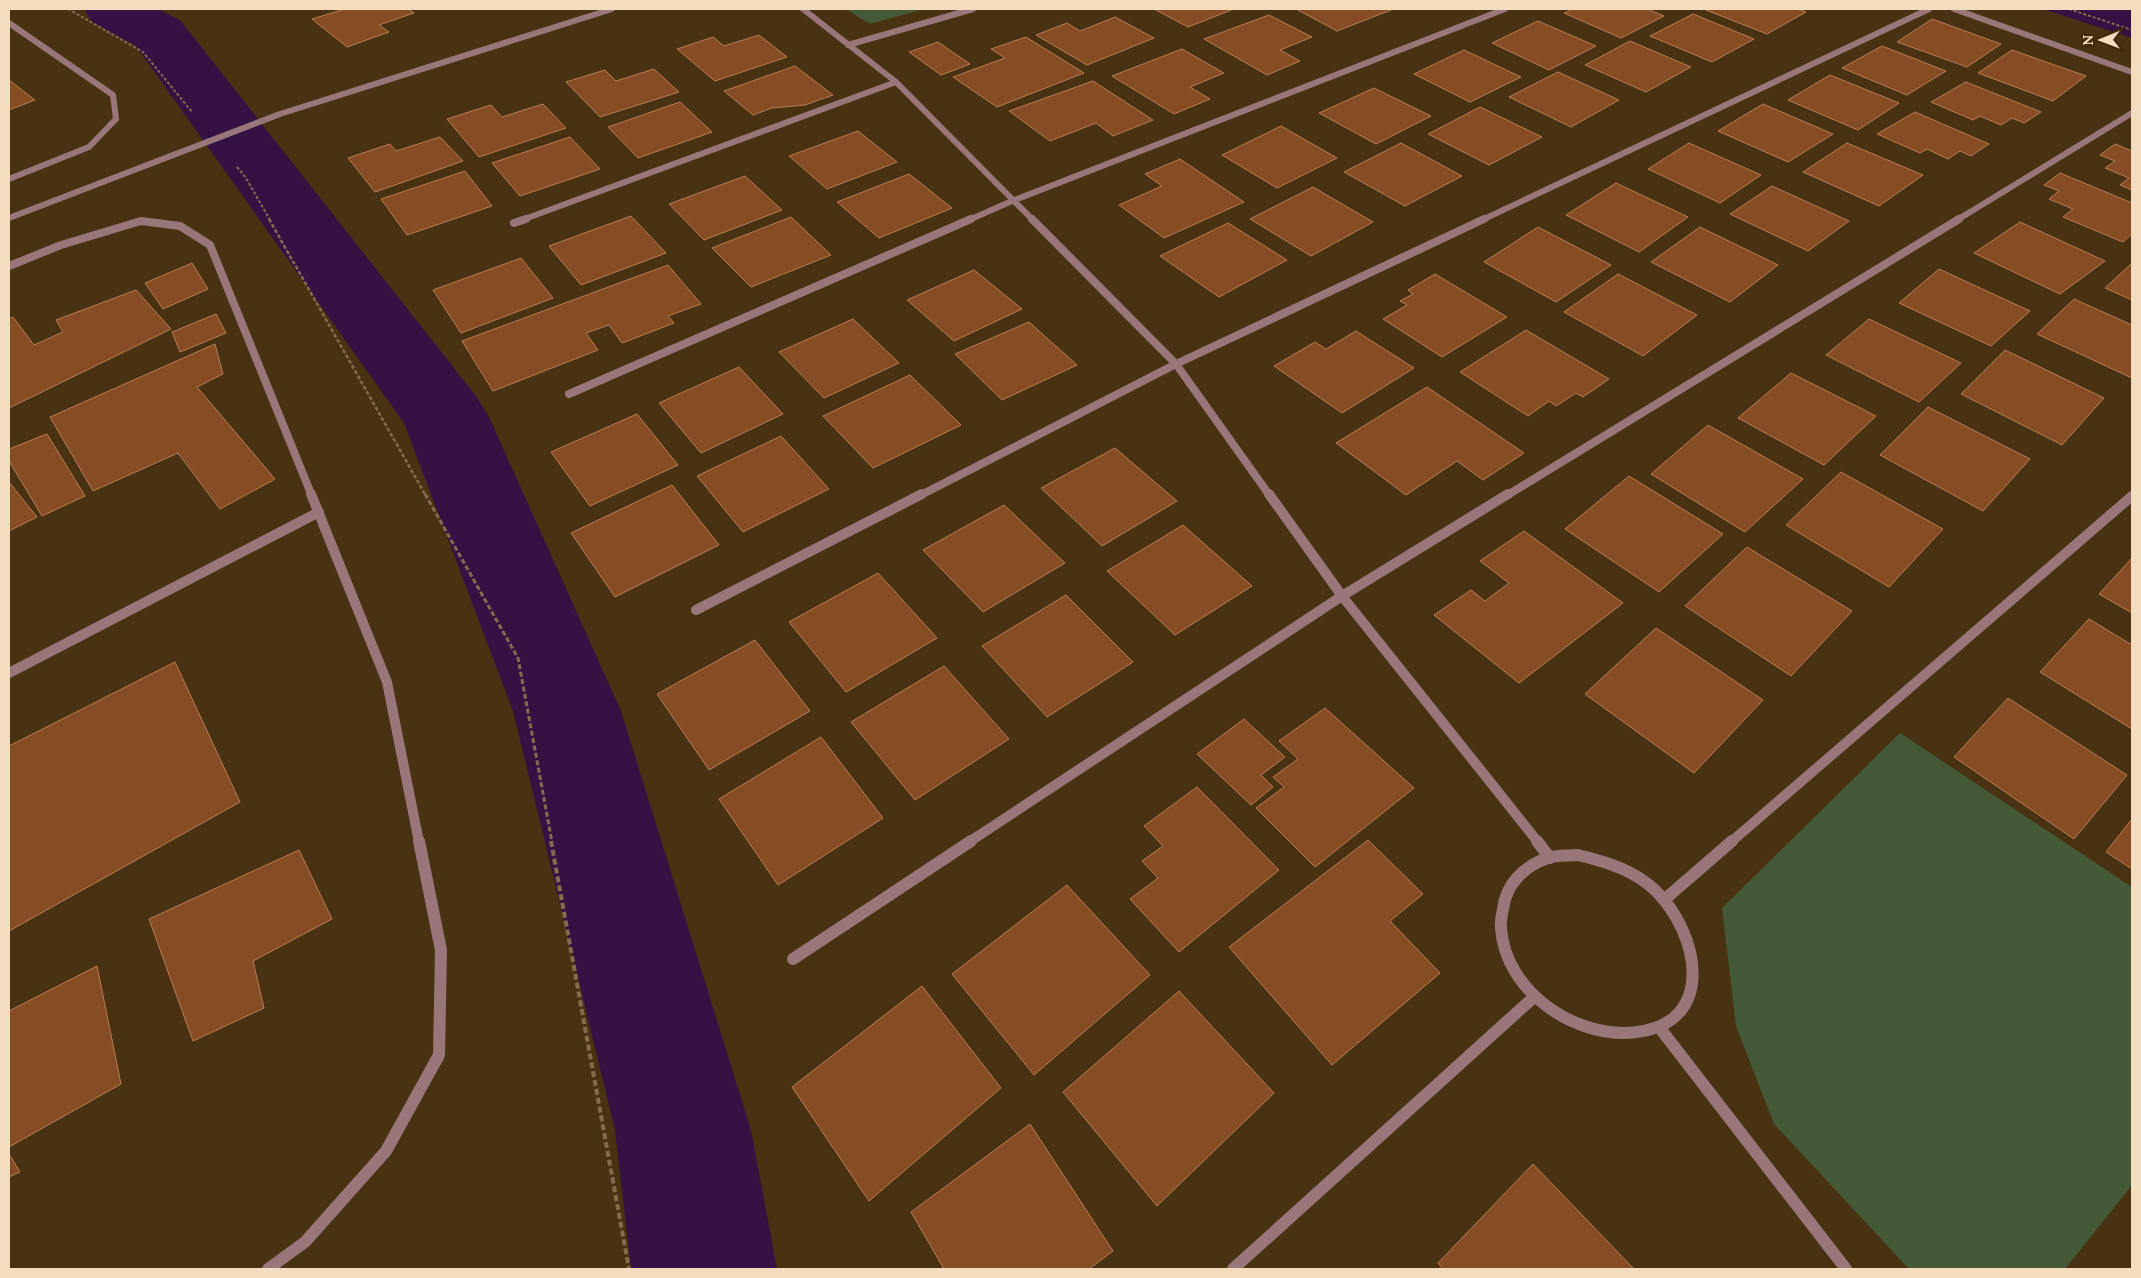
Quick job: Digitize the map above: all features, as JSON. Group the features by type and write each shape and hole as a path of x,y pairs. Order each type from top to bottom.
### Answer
{"street":[{"path":"9,218 280,114 612,9"},
{"path":"803,9 896,82 1012,201 1176,364 1342,596 1550,858"},
{"path":"848,45 973,9"},
{"path":"569,394 1012,201 1505,9"},
{"path":"696,610 1176,364 1930,9"},
{"path":"1954,9 2132,72"},
{"path":"9,23 112,95 116,119 89,147 9,179"},
{"path":"514,223 896,82"},
{"path":"793,959 1342,596 2132,113"},
{"path":"9,266 61,245 141,221 180,226 210,245 386,682 441,950 439,1054 386,1151 304,1242 268,1269"},
{"path":"1664,900 2132,496"},
{"path":"9,672 319,512"},
{"path":"1578,855 1608,862 1638,878 1664,900 1684,927 1693,957 1692,985 1680,1010 1659,1027 1628,1034 1596,1031 1563,1018 1534,996 1513,969 1501,940 1500,912 1508,888 1525,869 1550,858 1578,855"},
{"path":"1233,1269 1534,996"},
{"path":"1659,1027 1846,1269"}],"path":[{"path":"68,9 143,52 197,119"},
{"path":"2069,9 2132,30"},
{"path":"231,160 246,178 518,658 629,1269"}],"green space":[{"path":"846,9 924,9 870,24"},
{"path":"1900,733 2132,887 2132,1185 2065,1269 1909,1269 1774,1124 1736,1026 1722,908"}],"shaded area":[{"path":"2043,9 2132,9 2132,38"}],"building":[{"path":"345,9 408,9 414,13 379,25 389,32 347,47 312,19"},
{"path":"1154,9 1234,9 1188,27"},
{"path":"1296,9 1388,9 1391,10 1337,31"},
{"path":"1573,9 1647,9 1664,16 1621,38 1564,13"},
{"path":"1707,9 1798,9 1806,12 1767,34"},
{"path":"1693,14 1754,39 1712,62 1650,36"},
{"path":"1269,15 1312,37 1280,50 1300,61 1267,75 1204,39"},
{"path":"1115,17 1154,38 1087,65 1036,35 1067,23 1080,31"},
{"path":"1932,19 2001,44 1967,67 1897,42"},
{"path":"1538,21 1596,46 1549,70 1492,43"},
{"path":"759,35 787,57 715,81 677,49 713,37 724,46"},
{"path":"1026,37 1084,73 997,107 953,77 1005,58 991,49"},
{"path":"1630,41 1691,67 1646,92 1585,65"},
{"path":"938,42 970,64 941,75 909,52"},
{"path":"1882,46 1946,71 1907,95 1842,68"},
{"path":"1182,49 1224,73 1190,87 1210,99 1174,114 1112,76"},
{"path":"1464,50 1521,77 1470,102 1414,74"},
{"path":"2012,50 2086,76 2053,101 1978,73"},
{"path":"795,66 833,95 805,105 772,108 753,115 724,91"},
{"path":"654,69 679,92 600,117 566,82 605,70 616,81"},
{"path":"1558,72 1619,100 1571,127 1509,97"},
{"path":"1830,75 1899,103 1858,130 1788,100"},
{"path":"9,80 35,100 9,110"},
{"path":"1093,81 1153,120 1113,136 1096,123 1050,141 1009,111"},
{"path":"1966,82 2041,112 2024,123 2012,118 2001,125 1980,116 1973,120 1931,102"},
{"path":"1374,88 1431,116 1376,144 1319,113"},
{"path":"680,102 712,132 638,158 608,127"},
{"path":"543,104 566,128 479,157 447,119 491,105 502,117"},
{"path":"1763,104 1833,134 1788,162 1718,131"},
{"path":"1480,107 1542,137 1489,165 1428,134"},
{"path":"1915,112 1989,144 1971,156 1960,151 1948,159 1927,149 1920,153 1877,134"},
{"path":"1281,126 1337,158 1277,188 1222,155"},
{"path":"858,131 897,162 827,189 789,156"},
{"path":"440,137 463,161 375,192 348,158 390,144 396,151"},
{"path":"570,137 600,169 520,196 492,163"},
{"path":"1401,143 1462,176 1405,206 1344,172"},
{"path":"1689,143 1761,175 1720,203 1648,169"},
{"path":"1847,143 1923,175 1879,206 1803,172"},
{"path":"2115,144 2132,151 2132,190 2120,185 2129,178 2105,168 2115,161 2100,155"},
{"path":"1180,159 1244,202 1164,238 1119,205 1162,186 1145,174"},
{"path":"465,171 492,206 407,235 381,199"},
{"path":"2060,173 2132,203 2132,234 2123,242 2063,217 2073,209 2049,199 2059,191 2044,185"},
{"path":"909,174 952,208 879,238 837,202"},
{"path":"745,176 782,210 704,240 669,204"},
{"path":"1616,183 1688,217 1639,252 1566,215"},
{"path":"1772,186 1849,221 1808,251 1730,214"},
{"path":"1313,187 1373,222 1311,256 1250,219"},
{"path":"631,216 666,253 581,285 549,246"},
{"path":"791,217 831,255 751,287 712,248"},
{"path":"2020,222 2105,261 2060,294 1974,253"},
{"path":"1228,223 1287,260 1219,297 1160,256"},
{"path":"1538,227 1611,265 1556,302 1484,262"},
{"path":"1700,227 1778,265 1730,302 1651,262"},
{"path":"521,258 553,298 461,333 433,290"},
{"path":"192,263 208,289 163,309 145,283"},
{"path":"2132,263 2132,300 2105,288"},
{"path":"668,265 701,304 668,316 674,323 622,343 609,325 586,333 598,350 493,391 462,341"},
{"path":"1939,269 2030,311 1991,346 1899,303"},
{"path":"974,270 1022,309 954,341 907,300"},
{"path":"1435,274 1507,317 1442,357 1383,319 1407,305 1400,301 1413,294 1408,290"},
{"path":"1618,274 1697,315 1643,356 1564,312"},
{"path":"136,290 171,329 9,408 9,319 13,317 34,345 63,332 56,320"},
{"path":"2074,299 2132,325 2132,378 2037,334"},
{"path":"216,314 226,333 180,352 172,332"},
{"path":"853,319 899,363 824,398 779,352"},
{"path":"1869,319 1961,363 1919,402 1826,355"},
{"path":"1029,322 1077,365 1002,400 955,354"},
{"path":"1526,330 1609,379 1583,397 1576,393 1556,406 1549,401 1528,416 1460,372"},
{"path":"1356,331 1414,368 1342,413 1274,366 1315,342 1326,349"},
{"path":"215,344 223,374 197,387 275,479 220,509 178,453 93,491 50,417"},
{"path":"2005,350 2104,398 2062,445 1961,394"},
{"path":"739,367 783,414 701,453 659,403"},
{"path":"1791,373 1876,416 1824,465 1738,418"},
{"path":"910,375 961,425 873,468 823,416"},
{"path":"1427,387 1524,453 1483,480 1457,461 1406,495 1336,443"},
{"path":"1928,407 2030,459 1983,511 1880,455"},
{"path":"637,414 678,465 590,506 551,452"},
{"path":"1708,425 1803,479 1745,532 1651,474"},
{"path":"47,434 85,496 42,516 9,461 9,449"},
{"path":"781,436 829,489 743,532 697,476"},
{"path":"1115,448 1177,501 1102,546 1041,488"},
{"path":"1841,472 1943,529 1889,587 1786,525"},
{"path":"1629,476 1723,534 1659,592 1565,529"},
{"path":"9,482 37,517 9,531"},
{"path":"672,485 719,545 615,597 571,533"},
{"path":"1004,505 1065,563 983,612 923,550"},
{"path":"1183,525 1252,586 1175,635 1107,571"},
{"path":"1524,531 1623,603 1519,683 1434,615 1471,590 1485,601 1509,583 1480,561"},
{"path":"1747,547 1852,611 1791,676 1685,606"},
{"path":"2132,558 2132,613 2099,594"},
{"path":"878,573 937,638 846,692 789,622"},
{"path":"1066,595 1133,662 1047,717 982,646"},
{"path":"2089,619 2132,645 2132,729 2040,672"},
{"path":"1656,628 1763,700 1694,773 1585,694"},
{"path":"755,640 810,711 709,770 657,694"},
{"path":"175,662 240,802 9,931 9,746"},
{"path":"944,666 1009,739 915,800 851,722"},
{"path":"2008,698 2127,775 2074,839 1954,757"},
{"path":"1325,708 1414,788 1315,867 1256,808 1284,787 1273,777 1298,759 1279,741"},
{"path":"1244,719 1285,757 1261,775 1273,787 1251,805 1197,754"},
{"path":"821,737 883,818 778,885 719,799"},
{"path":"1197,787 1279,870 1179,952 1130,899 1158,878 1142,861 1163,846 1144,826"},
{"path":"2132,819 2132,869 2106,852"},
{"path":"1368,840 1423,894 1390,921 1440,973 1332,1065 1229,947"},
{"path":"299,850 332,919 253,961 264,1008 193,1041 149,919"},
{"path":"1067,885 1150,975 1034,1075 952,974"},
{"path":"97,966 121,1084 9,1147 9,1011"},
{"path":"922,986 1001,1088 869,1201 792,1087"},
{"path":"1179,991 1274,1093 1157,1206 1063,1092"},
{"path":"1030,1124 1113,1251 1089,1269 944,1269 911,1212"},
{"path":"9,1154 20,1172 9,1177"},
{"path":"1533,1164 1634,1269 1443,1269 1438,1263"}],"waterway":[{"path":"113,9 158,33 445,417 567,711 683,1130 704,1269"}]}
